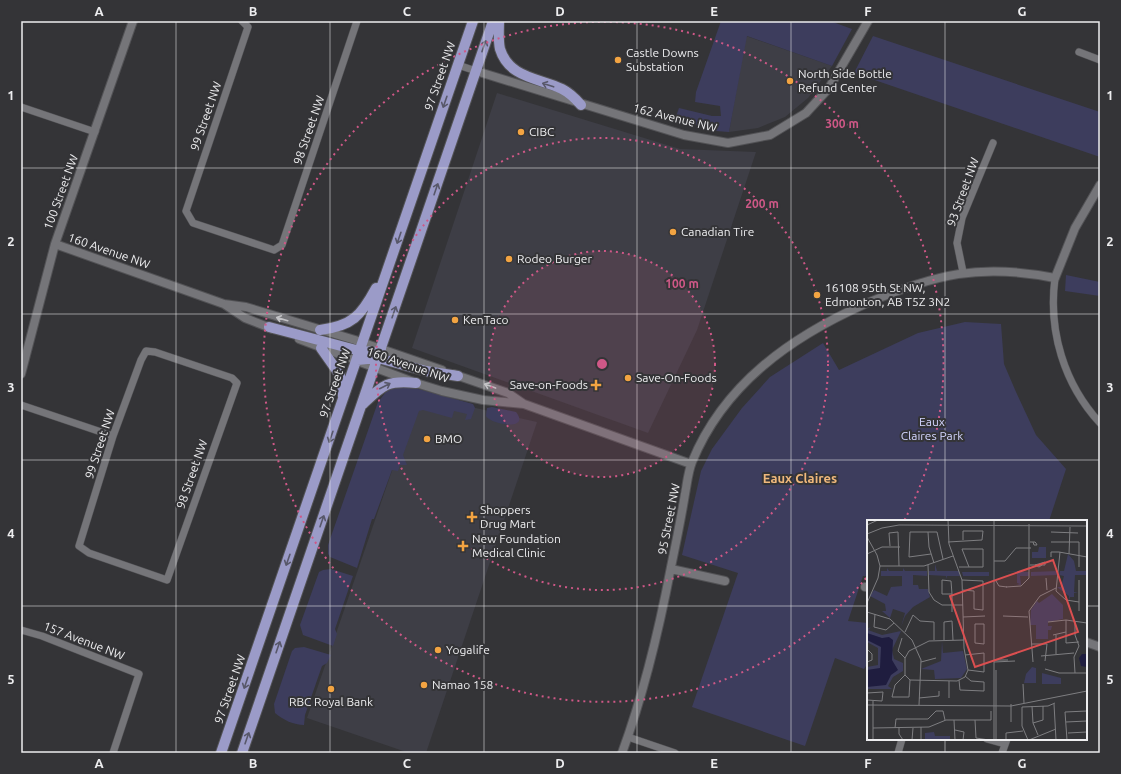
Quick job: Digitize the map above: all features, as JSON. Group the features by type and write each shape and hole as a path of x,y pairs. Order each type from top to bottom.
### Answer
{"main road":[{"name":"97 Street NW","path":"221,753 473,21"},
{"path":"242,753 493,21"},
{"path":"499,21 500,49 510,68 525,77 560,88 570,94 581,105"},
{"path":"320,330 341,326 360,315 390,264"},
{"path":"270,327 360,351 377,352 378,358"},
{"path":"321,348 340,375 343,400"},
{"path":"378,358 426,371 458,376"},
{"path":"361,406 378,389 395,381 416,383"}],"street":[{"name":"100 Street NW","path":"21,374 55,244 133,21"},
{"name":"99 Street NW","path":"186,211 248,28 242,21"},
{"name":"98 Street NW","path":"186,211 193,223 274,250 282,245 357,21"},
{"name":"162 Avenue NW","path":"458,65 581,105 684,135 728,143 770,135 806,113 829,88 867,24"},
{"path":"1079,52 1100,60"},
{"path":"21,106 94,132"},
{"name":"93 Street NW","path":"963,272 957,243 962,218 993,143"},
{"path":"1100,185 1075,228 1055,278 1054,318 1059,349 1068,374 1084,402 1100,423"},
{"name":"160 Avenue NW","path":"55,244 224,304 246,307 320,330 360,351 378,358 416,383 442,391 483,400 524,404 691,464"},
{"path":"963,272 1016,271 1055,278"},
{"name":"95 Street NW","path":"622,753 652,652 671,569 691,464 718,415 752,374 775,355 810,332 844,314 914,284 963,272"},
{"name":"160 Avenue NW","path":"224,304 245,318 321,348 360,351"},
{"name":"99 Street NW","path":"79,546 113,436 141,360 146,352"},
{"name":"98 Street NW","path":"79,546 89,553 167,580 237,383 232,378 155,352 146,352"},
{"name":"160 Avenue NW","path":"458,376 508,393 524,404"},
{"path":"21,405 113,436"},
{"path":"671,569 725,581"},
{"name":"157 Avenue NW","path":"21,630 42,636 139,674 113,753"},
{"path":"1087,642 1100,647"},
{"path":"628,737 675,753"},
{"path":"898,753 902,740"},
{"path":"1002,753 1006,741"}],"shaded area":[{"path":"746,36 832,66 808,98 785,117 758,128 729,132"},
{"path":"497,93 680,149 756,152 697,330 648,433 412,348"},
{"path":"418,395 537,422 426,753 409,753 307,718"}],"green space":[{"path":"721,21 830,21 852,29 832,66 747,36 729,132 716,131 675,119 679,108 712,116 721,116 720,106 695,102 696,92"},
{"path":"873,36 1100,112 1100,157 854,73"},
{"path":"1066,275 1100,282 1100,296 1065,291"},
{"name":"Eaux Claires Park","path":"965,322 1001,324 1004,364 1016,392 1036,435 1066,469 1049,520 867,520 867,576 863,576 848,621 867,623 867,664 864,669 835,658 805,746 692,707 738,573 682,555 701,471 712,449 742,408 770,377 823,343 839,370 918,333"},
{"path":"404,385 473,404 475,408 471,419 465,420 467,414 454,411 452,418 423,410 419,411 403,455 407,465 400,465 398,471 392,470 374,519 372,519 357,568 330,557 328,554 328,545 378,402 389,388"},
{"path":"492,407 516,412 519,418 518,422 514,424 502,424 489,419 486,416 487,408"},
{"path":"331,569 353,576 335,629 337,634 333,646 303,635 300,625 319,572"},
{"path":"304,647 331,655 327,663 322,666 305,715 304,725 300,725 278,716 275,713 274,704 292,651 295,648"}],"place":[{"name":"Castle Downs Substation","path":"618,60"},
{"name":"North Side Bottle Refund Center","path":"790,81"},
{"name":"CIBC","path":"521,132"},
{"name":"Canadian Tire","path":"673,232"},
{"name":"Rodeo Burger","path":"509,259"},
{"name":"16108 95th St NW, Edmonton, AB T5Z 3N2","path":"817,295"},
{"name":"KenTaco","path":"455,320"},
{"name":"Save-On-Foods","path":"628,378"},
{"name":"Save-on-Foods","path":"596,385"},
{"name":"BMO","path":"427,439"},
{"name":"Shoppers Drug Mart","path":"472,517"},
{"name":"New Foundation Medical Clinic","path":"463,546"},
{"name":"Yogalife","path":"438,650"},
{"name":"Namao 158","path":"424,685"},
{"name":"RBC Royal Bank","path":"331,689"}],"district":[{"name":"Eaux Claires","path":"800,478"}]}
